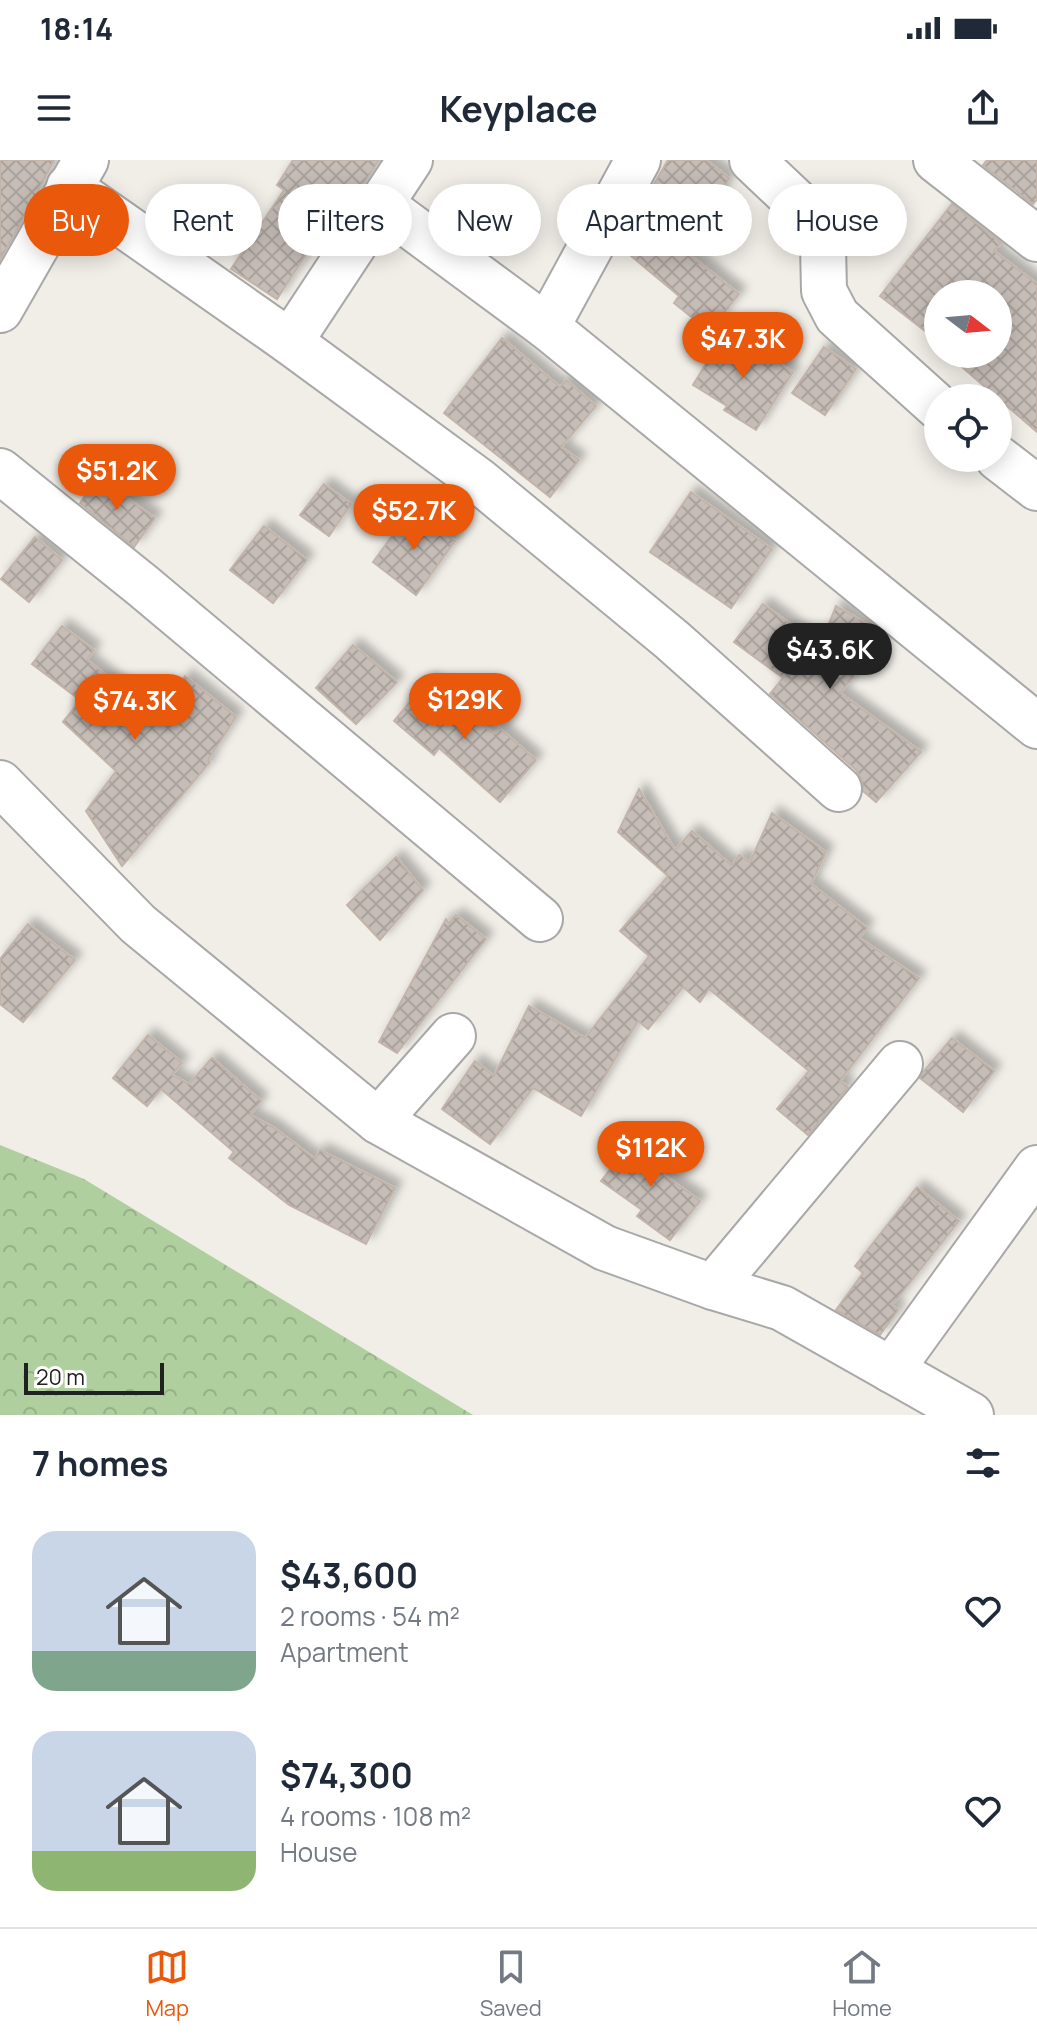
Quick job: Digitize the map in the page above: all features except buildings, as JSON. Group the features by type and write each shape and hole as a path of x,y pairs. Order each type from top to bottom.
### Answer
{"street":[{"path":"395,184 410,160"},
{"path":"547,327 638,160"},
{"path":"752,160 809,214 823,245 824,291 837,316 924,394"},
{"path":"936,160 1037,239"},
{"path":"0,310 78,174 290,342 478,480 672,640 839,789"},
{"path":"412,227 547,327 1037,726"},
{"path":"290,342 348,256"},
{"path":"1012,469 1037,488"},
{"path":"0,471 143,586 540,919"},
{"path":"0,783 138,924 378,1121 605,1248 782,1308 971,1415"},
{"path":"378,1121 453,1036"},
{"path":"713,1287 900,1064"},
{"path":"891,1370 1037,1168"}],"green space":[{"path":"0,1145 84,1179 473,1415 0,1415"}]}
